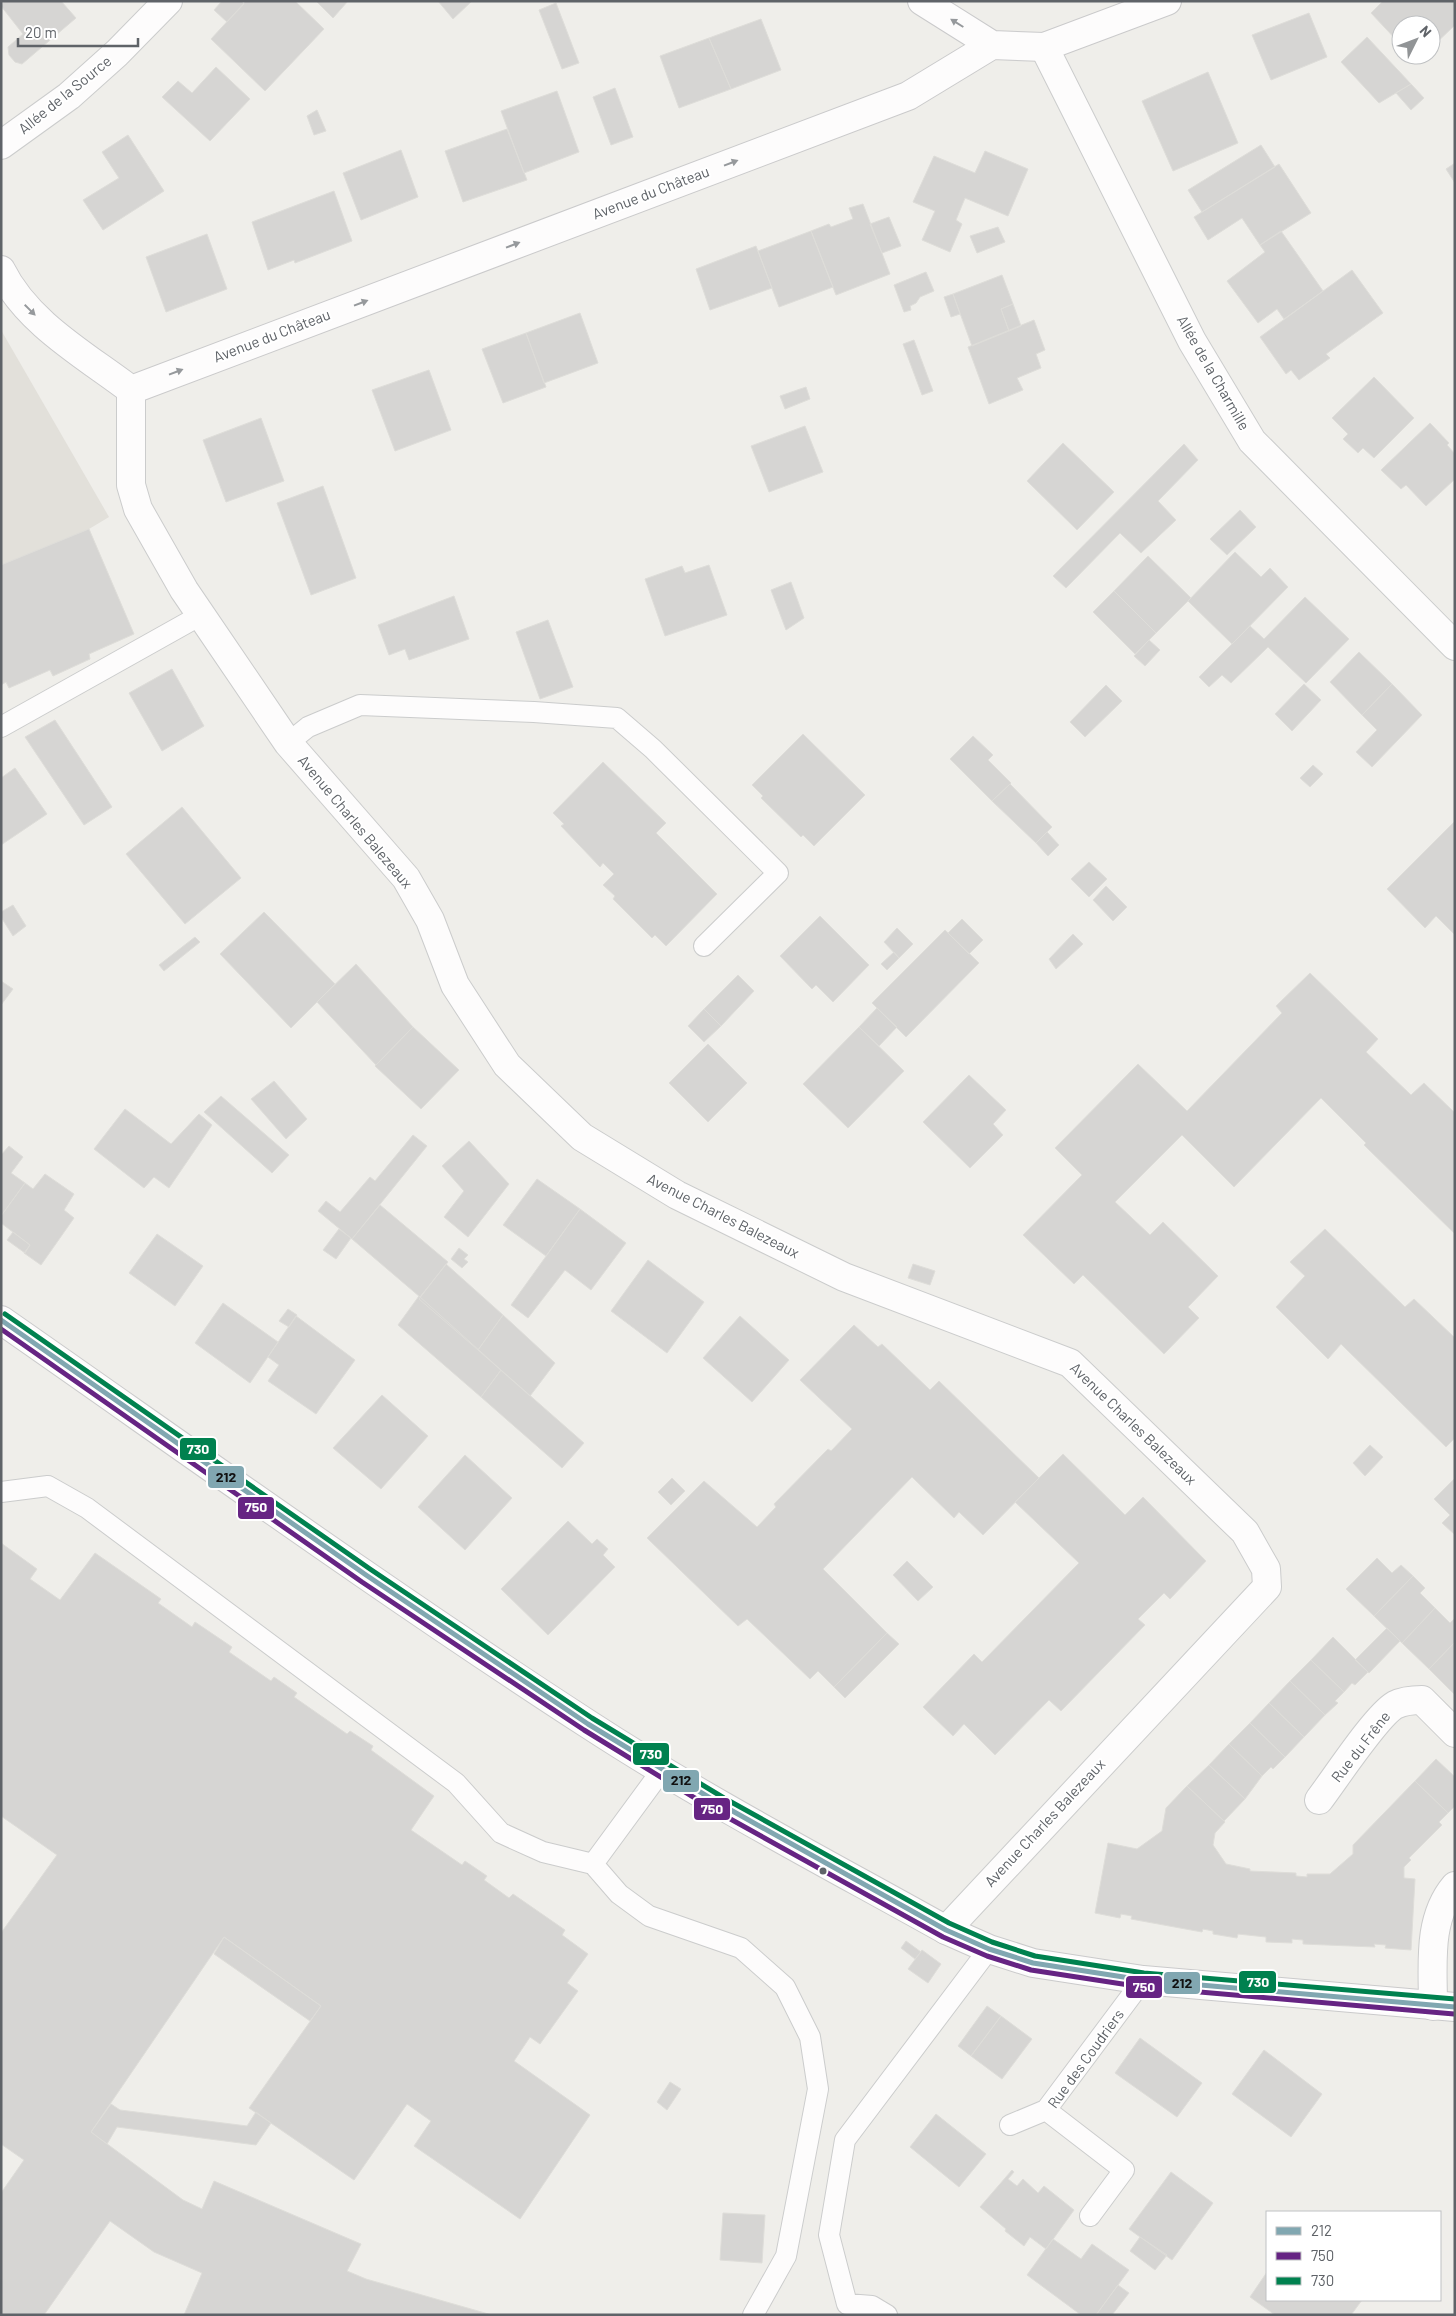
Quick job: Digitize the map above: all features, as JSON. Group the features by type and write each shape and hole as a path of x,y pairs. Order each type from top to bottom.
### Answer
{"street":[{"name":"Allée de la Source","path":"1,145 69,96 117,53 168,1"},
{"path":"922,1 992,44 1044,46 1166,1"},
{"name":"Avenue du Château","path":"131,390 908,96 992,44"},
{"name":"Allée de la Charmille","path":"1044,46 1192,340 1252,441 1455,646"},
{"path":"1,270 16,295 30,311 131,390"},
{"name":"Avenue Charles Balezeaux","path":"131,390 131,485 138,509 184,590 288,743 406,878 430,920 455,985 507,1065 582,1137 677,1196 844,1277 1070,1363 1244,1532 1266,1569 1267,1587 946,1930"},
{"path":"1,1320 420,1611 589,1725 662,1770 946,1930 989,1949 1033,1963 1143,1980 1444,2006 1433,1934 1445,1897 1455,1886"},
{"name":"Rue du Frêne","path":"1320,1800 1381,1718 1397,1704 1410,1700 1422,1700 1455,1732"}],"lane":[{"path":"1,727 201,615"},
{"path":"288,743 308,727 360,705 534,712 617,718 653,748 778,873 704,946"},
{"path":"1,1492 48,1486 87,1508 456,1783 501,1833 543,1852 594,1864 619,1894 649,1916 741,1948 785,1987 810,2037 818,2089 786,2256 753,2315"},
{"path":"594,1864 662,1770"},
{"path":"887,2315 872,2306 840,2309 829,2235 845,2140 989,1949"},
{"name":"Rue des Coudriers","path":"1090,2216 1124,2170 1046,2110 1143,1980"},
{"path":"1010,2125 1046,2110"}],"shaded area":[{"path":"1,330 109,517 89,529 1,565"}],"building":[{"path":"4,1 61,1 76,18 22,64 15,62 9,55 8,47 23,34 1,6"},
{"path":"222,1 241,1 244,4 227,22 214,10"},
{"path":"246,1 295,1 324,29 265,91 211,39"},
{"path":"316,1 348,1 333,18"},
{"path":"438,1 472,1 453,19"},
{"path":"1383,1 1455,1 1455,25 1441,38 1441,15 1391,15 1391,34 1371,13"},
{"path":"556,3 579,63 562,69 539,10"},
{"path":"1309,13 1327,57 1271,80 1252,35"},
{"path":"761,19 781,70 731,89 709,38"},
{"path":"1367,37 1391,63 1391,65 1393,65 1411,84 1379,103 1341,62"},
{"path":"709,38 731,89 679,108 660,56"},
{"path":"216,67 250,99 210,141 162,97 178,81 192,93"},
{"path":"1208,72 1238,143 1173,171 1142,101"},
{"path":"1411,84 1424,98 1411,110 1396,93"},
{"path":"615,88 633,137 611,145 593,97"},
{"path":"557,91 579,152 524,173 501,111"},
{"path":"317,110 326,131 314,135 307,116"},
{"path":"507,129 527,180 463,202 445,151"},
{"path":"128,135 164,191 103,230 83,200 119,178 102,152"},
{"path":"1261,145 1275,167 1202,212 1188,190"},
{"path":"401,150 418,197 361,220 343,173"},
{"path":"985,151 1028,169 1008,216 965,198 956,220 962,224 950,252 922,240 935,211 913,202 934,156 975,173"},
{"path":"1455,163 1455,183 1446,169"},
{"path":"1279,164 1311,213 1260,245 1242,218 1208,240 1194,217"},
{"path":"334,191 352,241 295,263 294,260 268,270 252,222"},
{"path":"863,204 890,274 836,295 811,231 829,224 831,227 853,219 849,208"},
{"path":"889,217 901,246 882,253 870,224"},
{"path":"998,227 1005,242 977,253 970,236"},
{"path":"811,231 833,287 779,307 758,251"},
{"path":"1281,231 1323,291 1284,319 1277,309 1258,323 1227,281 1265,252 1260,245"},
{"path":"207,234 227,289 166,312 146,257"},
{"path":"756,246 772,288 710,310 696,269"},
{"path":"1352,270 1383,313 1326,354 1330,358 1299,380 1291,370 1286,374 1260,337"},
{"path":"926,272 934,291 920,297 916,303 910,306 911,310 904,312 894,285"},
{"path":"1002,275 1013,304 1001,309 1009,331 972,346 953,294"},
{"path":"953,294 960,314 951,317 944,297"},
{"path":"1013,304 1021,326 1009,331 1001,309"},
{"path":"580,313 598,363 544,383 526,333"},
{"path":"1034,320 1045,350 1036,354 1041,368 1017,378 1023,390 989,404 968,347"},
{"path":"526,333 546,387 503,403 482,349"},
{"path":"914,340 933,391 922,395 903,344"},
{"path":"429,370 451,430 395,451 372,390"},
{"path":"1374,377 1414,418 1374,458 1363,448 1358,453 1343,439 1348,434 1332,418"},
{"path":"806,387 810,399 785,409 780,396"},
{"path":"261,418 284,481 226,502 203,440"},
{"path":"1430,423 1449,443 1447,445 1455,454 1455,479 1426,506 1406,485 1401,489 1381,470"},
{"path":"805,426 823,472 769,492 751,446"},
{"path":"1063,443 1114,492 1077,530 1027,481"},
{"path":"1184,444 1198,460 1158,501 1176,520 1141,553 1120,533 1066,588 1053,576"},
{"path":"323,486 356,578 311,595 277,503"},
{"path":"1240,510 1256,527 1227,555 1210,539"},
{"path":"89,529 134,634 89,654 90,659 53,676 50,670 9,688 6,682 1,685 1,565"},
{"path":"1235,552 1261,577 1270,568 1288,587 1232,644 1188,601"},
{"path":"1148,556 1191,598 1156,633 1114,591"},
{"path":"709,565 727,615 665,636 645,579 682,566 685,573"},
{"path":"791,582 804,618 786,630 771,590"},
{"path":"1114,591 1156,633 1135,654 1093,612"},
{"path":"454,596 469,639 409,660 405,649 389,655 378,625"},
{"path":"1305,597 1349,639 1306,683 1268,647 1231,683 1222,675 1209,687 1199,677 1250,626 1264,639"},
{"path":"548,620 573,687 540,699 516,632"},
{"path":"1149,640 1160,650 1145,666 1134,656"},
{"path":"1359,652 1392,684 1362,715 1330,682"},
{"path":"172,669 204,726 162,751 129,693"},
{"path":"1304,684 1321,700 1292,731 1275,714"},
{"path":"1392,684 1422,715 1372,767 1356,752 1377,730 1362,715"},
{"path":"1106,685 1122,701 1085,737 1070,722"},
{"path":"55,720 112,807 84,825 25,737"},
{"path":"803,734 865,795 814,846 803,835 801,837 761,798 763,796 752,785"},
{"path":"973,736 993,755 988,760 1011,783 992,801 950,759"},
{"path":"603,762 666,823 656,833 717,894 666,946 655,935 652,938 613,899 615,896 603,885 614,874 603,863 600,867 561,826 564,824 553,813"},
{"path":"1313,765 1323,774 1310,787 1300,778"},
{"path":"15,768 47,814 1,845 1,778"},
{"path":"1010,784 1052,827 1036,843 992,801"},
{"path":"182,807 241,878 185,924 126,854"},
{"path":"1455,821 1455,935 1436,916 1425,928 1387,889"},
{"path":"1047,832 1059,845 1048,856 1036,843"},
{"path":"1089,862 1107,879 1089,897 1071,879"},
{"path":"1106,886 1127,907 1113,921 1093,900"},
{"path":"13,905 26,926 13,936 1,917 1,912"},
{"path":"264,912 335,984 291,1028 220,954"},
{"path":"820,916 869,965 833,1002 816,985 812,989 780,956"},
{"path":"962,919 983,940 969,954 948,933"},
{"path":"897,928 913,944 899,958 884,942"},
{"path":"945,930 979,963 906,1037 872,1003"},
{"path":"1073,934 1083,944 1056,969 1049,959"},
{"path":"195,937 200,942 164,971 159,965"},
{"path":"894,952 899,958 887,970 881,964"},
{"path":"356,964 413,1027 376,1065 317,1002"},
{"path":"1310,973 1378,1039 1366,1052 1411,1095 1424,1083 1455,1113 1455,1234 1364,1145 1366,1143 1321,1098 1234,1187 1182,1135 1115,1202 1150,1235 1163,1222 1218,1276 1188,1307 1199,1318 1164,1354 1083,1275 1074,1284 1023,1235 1082,1175 1055,1148 1138,1064 1187,1111 1282,1013 1276,1006"},
{"path":"738,975 754,991 721,1026 704,1009"},
{"path":"1,981 13,989 1,1005"},
{"path":"877,1008 897,1027 879,1046 859,1027"},
{"path":"704,1009 721,1026 704,1042 688,1026"},
{"path":"413,1027 459,1070 421,1109 375,1066"},
{"path":"859,1027 904,1071 848,1128 803,1084"},
{"path":"708,1044 747,1083 708,1122 669,1083"},
{"path":"969,1075 1006,1110 993,1124 1003,1135 970,1168 923,1122"},
{"path":"274,1081 307,1119 286,1139 251,1099"},
{"path":"221,1096 289,1155 272,1173 204,1112"},
{"path":"125,1109 171,1144 199,1114 212,1125 169,1188 154,1177 144,1188 94,1149"},
{"path":"413,1135 427,1146 352,1239 318,1211 326,1201 340,1212 370,1177 375,1181"},
{"path":"469,1141 509,1184 468,1237 444,1217 464,1191 442,1166"},
{"path":"9,1146 23,1157 11,1173 25,1183 1,1216 1,1155"},
{"path":"45,1174 74,1194 64,1210 74,1218 41,1265 24,1253 30,1245 1,1223 1,1216 25,1183 33,1189"},
{"path":"537,1179 580,1209 546,1256 503,1225"},
{"path":"380,1205 448,1262 420,1297 352,1239"},
{"path":"580,1209 626,1243 591,1290 565,1270 528,1318 511,1305"},
{"path":"339,1229 351,1238 336,1259 323,1250"},
{"path":"1325,1229 1405,1307 1414,1299 1455,1338 1455,1438 1446,1447 1341,1344 1328,1359 1276,1307 1305,1276 1290,1262"},
{"path":"13,1232 30,1245 25,1253 7,1240"},
{"path":"157,1234 203,1266 175,1306 129,1273"},
{"path":"459,1248 468,1255 464,1259 468,1262 462,1268 451,1259"},
{"path":"648,1260 704,1302 667,1353 611,1311"},
{"path":"446,1264 503,1315 478,1350 419,1299"},
{"path":"913,1264 935,1271 930,1285 908,1278"},
{"path":"419,1296 501,1370 481,1397 398,1325"},
{"path":"223,1303 278,1342 250,1383 195,1343"},
{"path":"288,1309 297,1315 289,1327 279,1321"},
{"path":"503,1315 555,1363 530,1396 478,1350"},
{"path":"296,1316 355,1360 316,1414 268,1381 279,1365 268,1357"},
{"path":"740,1316 789,1360 752,1402 703,1358"},
{"path":"854,1325 878,1347 882,1344 930,1390 939,1381 1039,1478 983,1535 959,1512 954,1518 912,1477 823,1569 887,1633 834,1687 818,1671 810,1679 747,1619 738,1626 647,1538 704,1481 757,1527 776,1507 774,1504 828,1449 831,1451 852,1429 800,1380"},
{"path":"501,1370 584,1443 562,1468 481,1397"},
{"path":"382,1395 428,1436 381,1489 333,1448"},
{"path":"1370,1445 1383,1457 1365,1476 1353,1463"},
{"path":"1063,1454 1125,1515 1143,1497 1206,1561 1170,1599 1164,1593 1138,1619 1145,1625 1061,1711 1049,1700 995,1755 964,1724 953,1736 923,1707 974,1654 982,1662 1079,1563 1015,1502"},
{"path":"465,1455 512,1498 465,1550 418,1507"},
{"path":"672,1478 685,1491 671,1505 658,1492"},
{"path":"1455,1478 1454,1534 1442,1523 1450,1515 1434,1499"},
{"path":"568,1521 592,1544 597,1539 608,1549 603,1555 615,1567 548,1635 501,1589"},
{"path":"1,1543 37,1569 30,1579 60,1600 95,1553 161,1599 158,1603 192,1627 195,1622 232,1647 229,1652 271,1681 274,1677 297,1693 294,1697 347,1734 350,1731 373,1746 371,1750 434,1796 411,1830 462,1865 465,1861 487,1876 484,1880 509,1898 513,1894 565,1930 562,1935 588,1954 567,1983 578,1991 540,2044 530,2037 514,2061 590,2115 520,2219 414,2146 431,2121 407,2104 354,2180 249,2108 321,2006 224,1937 91,2132 183,2200 202,2209 214,2181 361,2244 347,2271 366,2279 492,2315 184,2315 202,2273 154,2252 110,2221 44,2315 1,2315 1,2193 24,2160 1,2144 1,1933 57,1855 1,1816"},
{"path":"1377,1558 1392,1573 1401,1565 1413,1576 1374,1616 1346,1589"},
{"path":"907,1561 933,1587 918,1601 893,1575"},
{"path":"1413,1576 1425,1588 1420,1593 1435,1608 1402,1643 1374,1616"},
{"path":"1435,1608 1450,1623 1455,1618 1455,1642 1429,1669 1402,1643"},
{"path":"1387,1628 1400,1641 1369,1673 1355,1660"},
{"path":"887,1633 899,1644 845,1698 834,1687"},
{"path":"1333,1637 1368,1672 1355,1685 1352,1683 1344,1692 1311,1660"},
{"path":"1455,1642 1455,1695 1429,1669"},
{"path":"1311,1660 1344,1692 1335,1701 1338,1703 1325,1715 1290,1681"},
{"path":"1290,1681 1325,1715 1304,1737 1269,1703"},
{"path":"1269,1703 1304,1737 1285,1757 1250,1723"},
{"path":"1250,1723 1285,1757 1273,1769 1271,1767 1262,1776 1229,1744"},
{"path":"1229,1744 1262,1776 1245,1799 1209,1765"},
{"path":"1436,1759 1455,1777 1455,1806 1448,1813 1415,1781"},
{"path":"1209,1765 1245,1799 1224,1821 1187,1786"},
{"path":"1415,1781 1448,1813 1439,1822 1442,1825 1409,1858 1411,1860 1404,1867 1404,1878 1415,1879 1411,1950 1385,1948 1386,1945 1374,1944 1375,1947 1303,1944 1303,1940 1292,1939 1292,1943 1266,1942 1266,1937 1238,1934 1237,1938 1213,1934 1213,1931 1203,1929 1202,1932 1131,1919 1132,1916 1121,1914 1120,1918 1095,1913 1108,1843 1137,1849 1162,1831 1166,1808 1187,1786 1225,1822 1215,1833 1213,1845 1226,1864 1250,1869 1250,1871 1296,1873 1296,1876 1307,1877 1307,1874 1330,1874 1353,1854 1353,1845"},
{"path":"224,1937 321,2006 310,2021 214,1954"},
{"path":"906,1941 921,1952 915,1959 901,1948"},
{"path":"922,1950 941,1964 928,1983 908,1969"},
{"path":"987,2006 1001,2016 971,2056 958,2046"},
{"path":"1001,2016 1032,2039 1002,2079 971,2056"},
{"path":"1140,2038 1202,2083 1177,2117 1115,2073"},
{"path":"1264,2050 1322,2094 1291,2137 1232,2094"},
{"path":"670,2082 681,2089 667,2110 657,2102"},
{"path":"111,2104 120,2110 247,2126 256,2112 271,2123 256,2145 117,2127 107,2144 91,2132"},
{"path":"936,2114 986,2154 959,2187 910,2147"},
{"path":"1012,2170 1014,2172 1008,2179 1017,2186 1023,2179 1038,2193 1044,2186 1074,2210 1046,2249 1030,2237 1024,2246 980,2207"},
{"path":"1171,2172 1213,2203 1172,2260 1129,2229"},
{"path":"723,2213 765,2215 762,2263 720,2260"},
{"path":"1140,2237 1167,2255 1155,2270 1130,2251"},
{"path":"1053,2239 1081,2259 1092,2244 1129,2270 1096,2315 1081,2315 1027,2275"},
{"path":"1266,2273 1266,2301 1361,2301 1351,2315 1275,2315 1250,2297"},
{"path":"1118,2285 1129,2293 1112,2315 1096,2315"}],"transit line":[{"name":"730","path":"5,1314 370,1569 592,1718 724,1798 949,1923 992,1942 1035,1956 1144,1973 1455,1999"},
{"name":"212","path":"1,1320 366,1575 588,1724 720,1804 946,1930 989,1949 1033,1963 1143,1980 1455,2007"},
{"name":"750","path":"1,1329 362,1582 584,1730 716,1811 943,1937 987,1956 1031,1970 1142,1987 1454,2014"}]}
